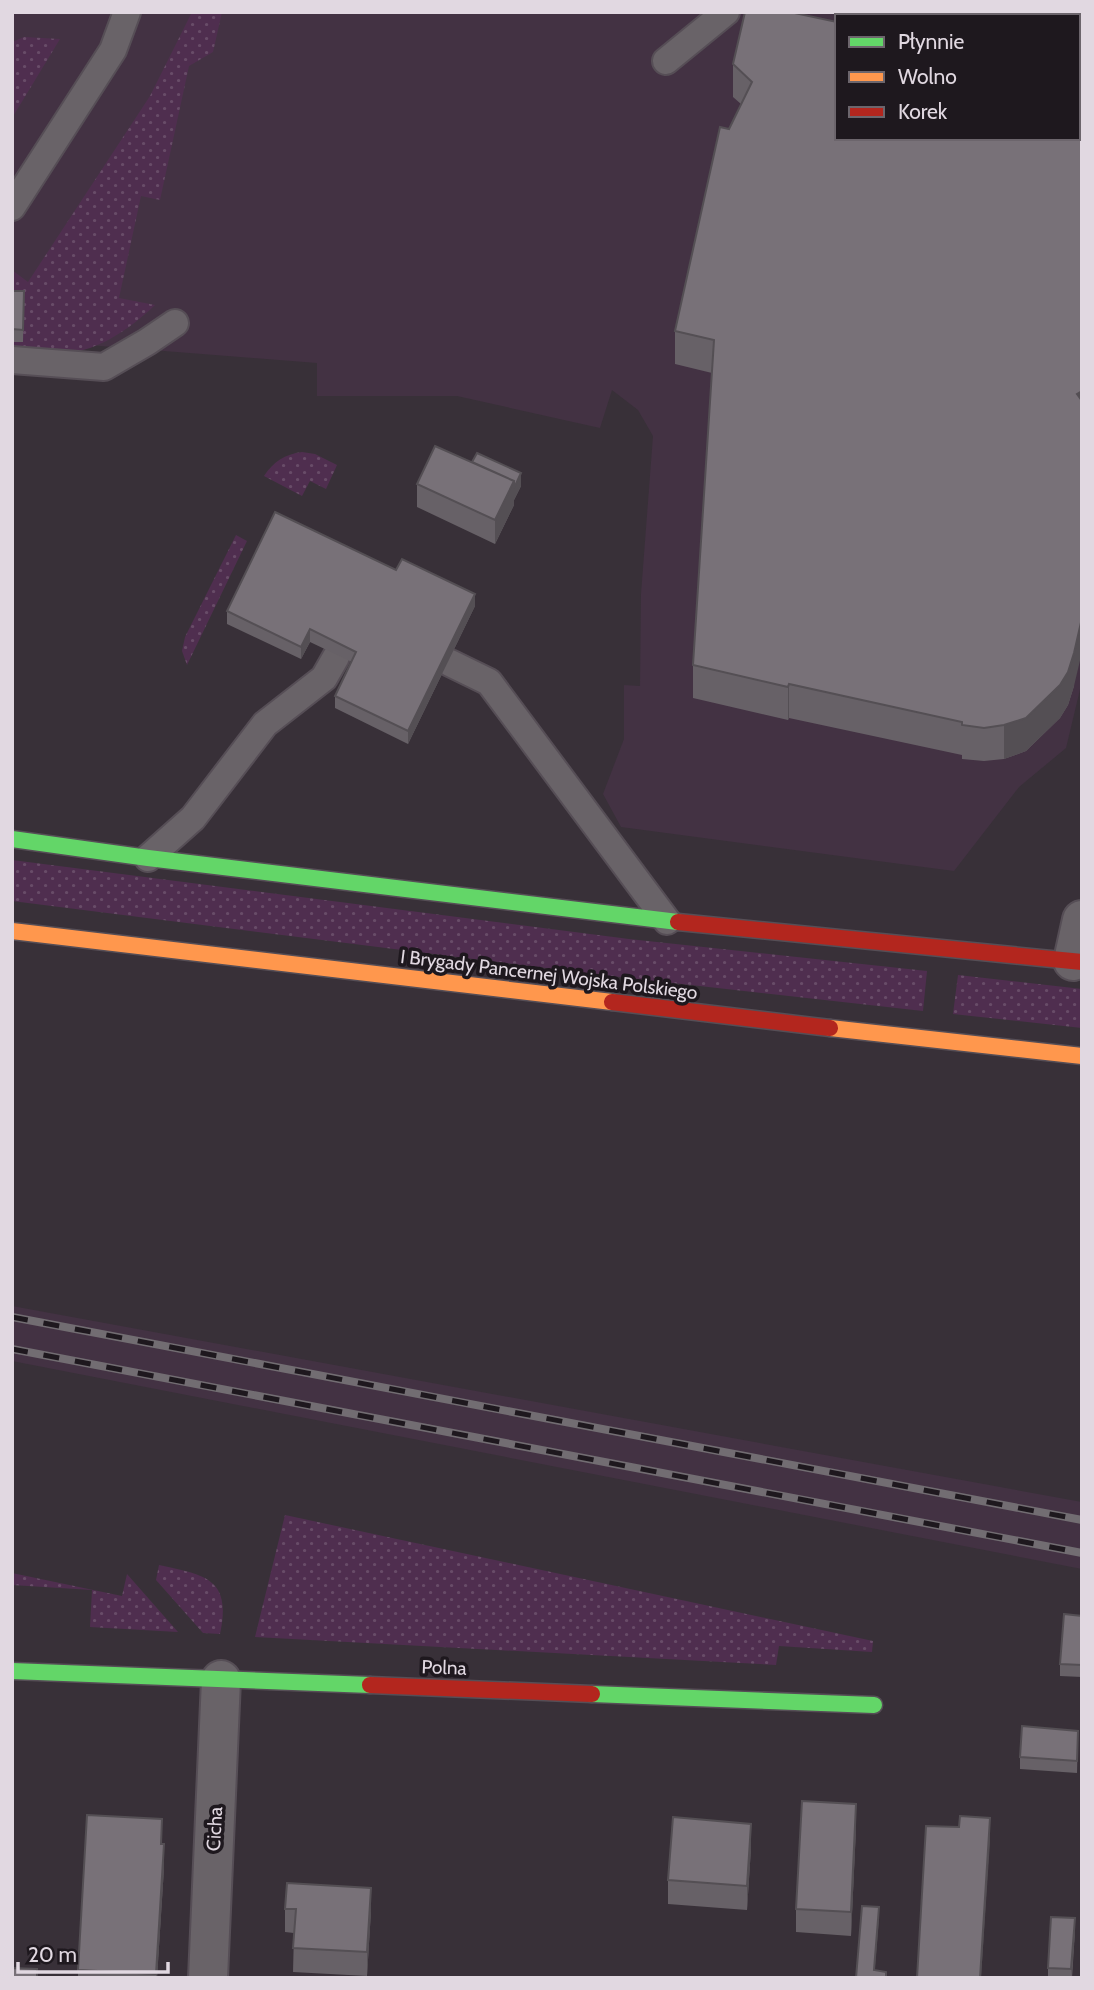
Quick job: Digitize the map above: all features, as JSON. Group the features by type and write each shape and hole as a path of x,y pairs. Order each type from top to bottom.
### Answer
{"main road":[{"path":"12,839 667,921 1077,962"},
{"name":"I Brygady Pancernej Wojska Polskiego","path":"12,931 1082,1056"},
{"name":"Polna","path":"12,1671 874,1704"}],"street":[{"path":"1077,962 1082,920"},
{"name":"Cicha","path":"208,1978 221,1680"}],"lane":[{"path":"12,207 113,50 127,12"},
{"path":"666,61 726,12"},
{"path":"12,360 104,368 175,323"},
{"path":"148,858 193,818 265,724 324,678 336,657"},
{"path":"450,663 489,682 667,921"}],"shaded area":[{"path":"12,12 1082,12 1082,681 1066,748 1019,787 954,871 621,827 603,794 624,739 624,685 640,686 641,594 653,436 638,410 612,390 600,428 457,396 317,396 317,363 12,339"},
{"path":"192,12 222,12 213,52 189,66 160,200 141,196 119,298 155,305 110,339 84,350 57,354 12,350 12,342 23,342 12,303 12,270 28,282 150,96"},
{"path":"24,37 60,39 12,118 12,42"},
{"path":"302,452 315,454 337,465 326,489 310,481 302,496 264,476 280,460"},
{"path":"236,535 247,541 187,665 182,651 185,637"},
{"path":"12,860 629,939 927,971 923,1011 593,974 12,901"},
{"path":"958,975 1082,989 1082,1028 953,1014"},
{"path":"12,1306 1082,1502 1082,1569 12,1361"},
{"path":"285,1515 873,1641 872,1652 779,1646 776,1665 255,1637"},
{"path":"159,1565 190,1572 211,1582 222,1601 220,1634 203,1633 156,1580"},
{"path":"12,1573 122,1596 127,1574 178,1632 90,1627 92,1590 12,1585"}],"building":[{"path":"745,12 790,12 835,22 835,140 1080,140 1080,14 930,14 1082,12 1082,391 1077,394 1082,401 1082,618 1068,672 1060,685 1026,718 984,728 962,725 962,722 693,665 714,340 675,331 720,127 729,129 752,82 733,64"},
{"path":"12,291 24,291 23,330 12,329"},
{"path":"435,446 514,481 495,520 417,484"},
{"path":"477,453 521,473 514,488 514,481 472,462"},
{"path":"275,512 396,570 402,559 475,594 408,731 335,696 356,652 310,629 301,647 227,611"},
{"path":"1064,1614 1082,1616 1082,1665 1060,1664"},
{"path":"1022,1726 1078,1731 1077,1761 1020,1757"},
{"path":"802,1801 856,1804 851,1912 796,1909"},
{"path":"87,1815 162,1819 161,1844 164,1844 156,1974 78,1970"},
{"path":"960,1816 990,1818 980,1978 917,1978 926,1826 959,1827"},
{"path":"673,1817 751,1824 747,1886 668,1880"},
{"path":"287,1883 371,1888 367,1952 293,1948 296,1909 285,1909"},
{"path":"862,1906 879,1907 874,1970 886,1972 886,1978 856,1978"},
{"path":"1051,1917 1075,1918 1071,1969 1048,1968"},
{"path":"12,1968 37,1969 37,1978 12,1978"}],"railway":[{"path":"12,1317 1082,1520"},
{"path":"12,1349 1082,1553"}],"traffic: fast":[{"path":"12,839 678,922"},
{"path":"12,1671 370,1685"},
{"path":"592,1694 874,1705"}],"traffic: slow":[{"path":"12,931 612,1002"},
{"path":"830,1028 1082,1056"}],"traffic: jam":[{"path":"678,922 1082,962"},
{"path":"612,1002 830,1028"},
{"path":"370,1685 592,1694"}]}
